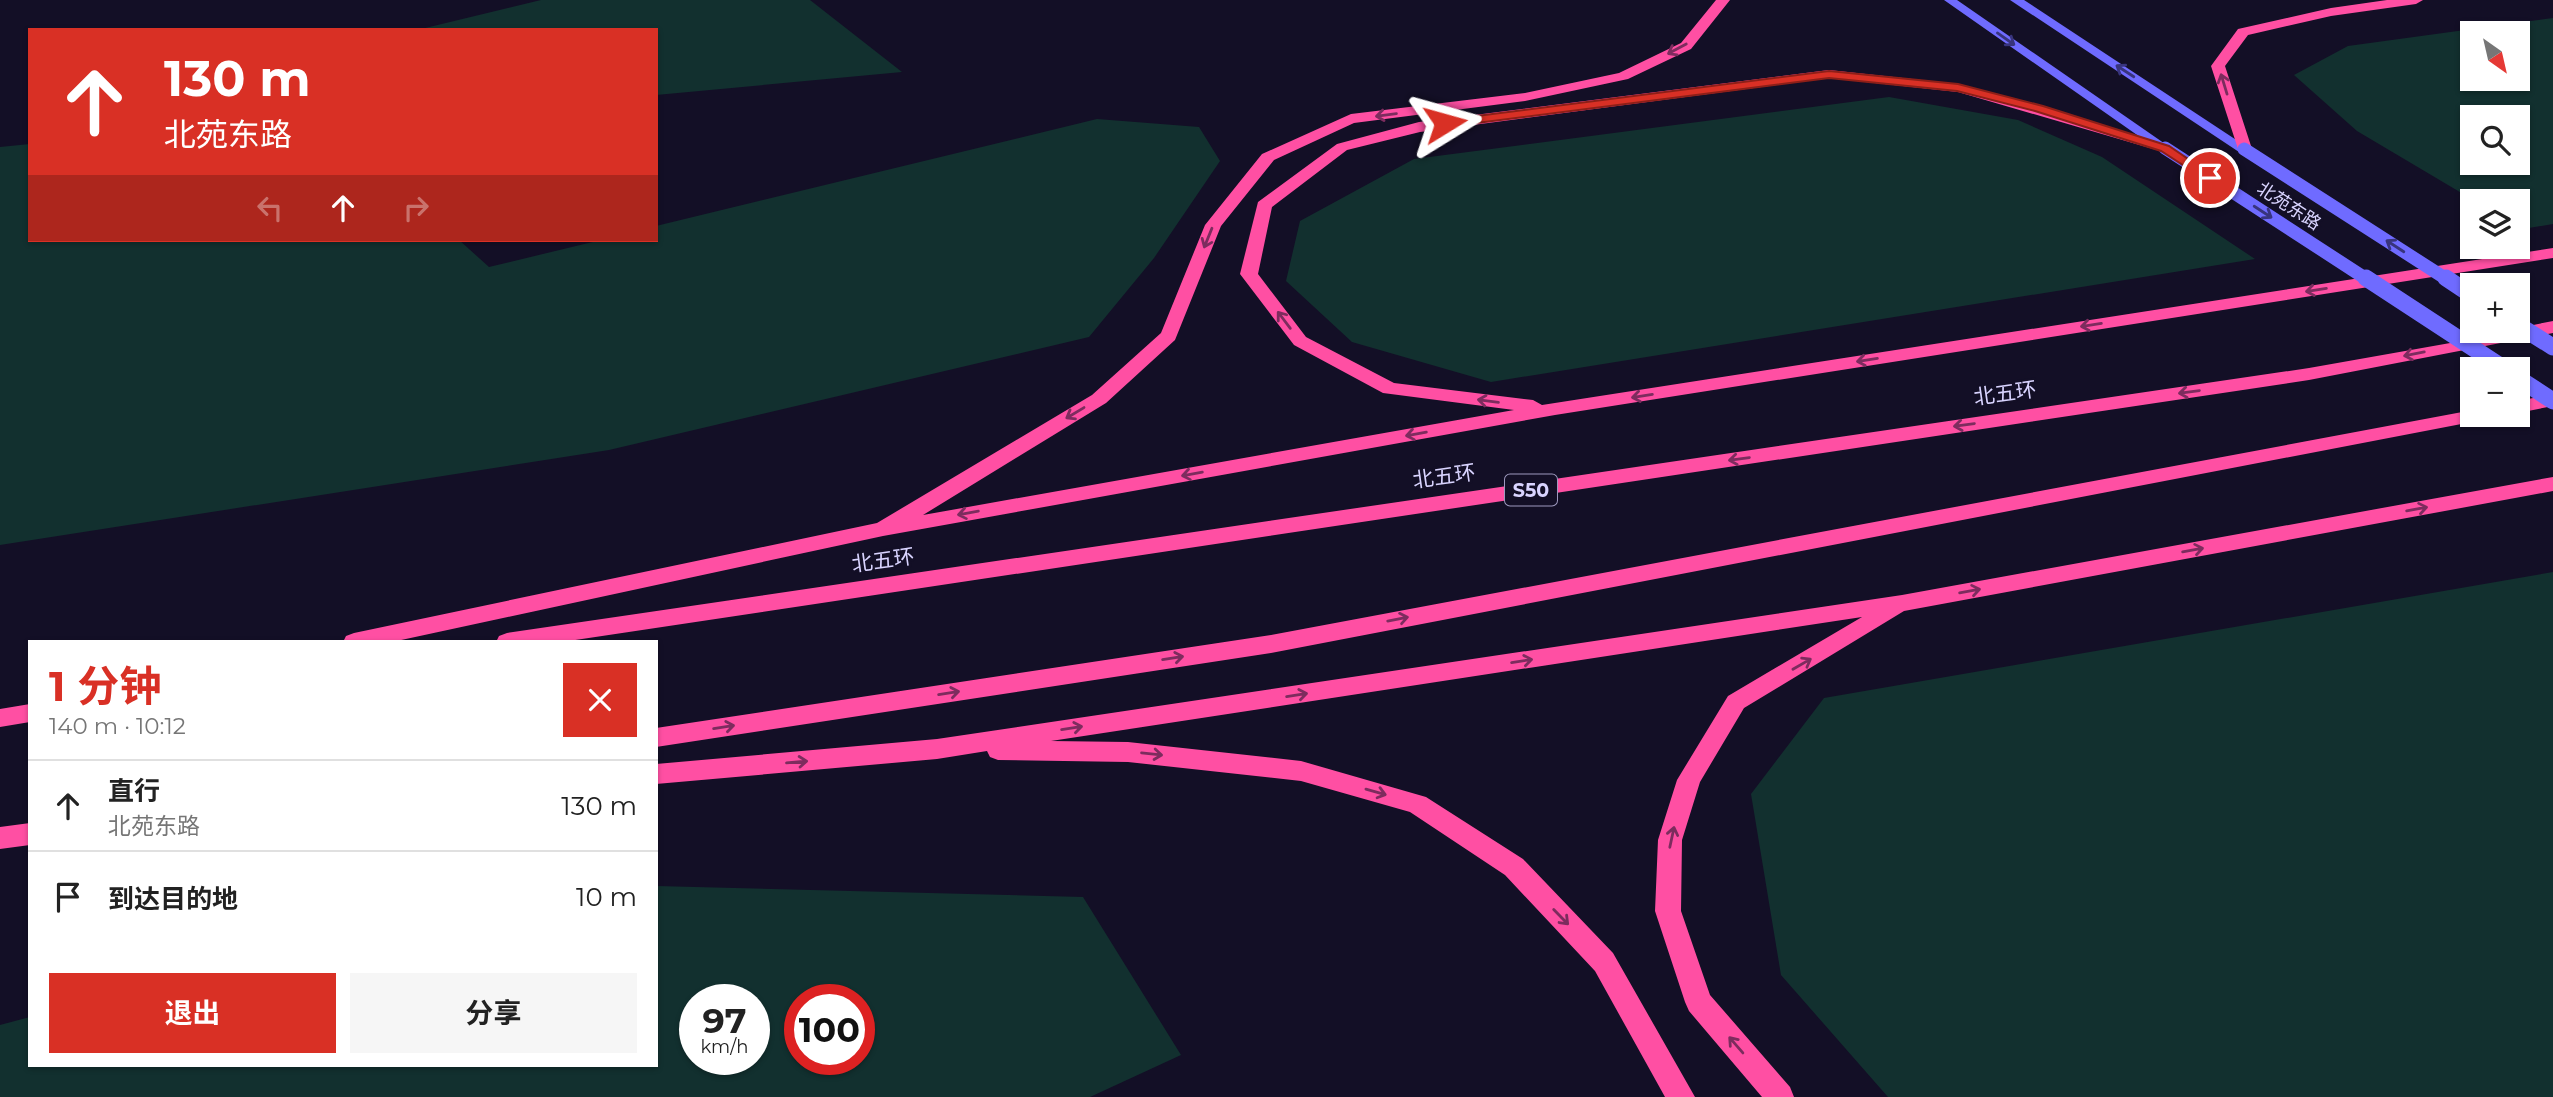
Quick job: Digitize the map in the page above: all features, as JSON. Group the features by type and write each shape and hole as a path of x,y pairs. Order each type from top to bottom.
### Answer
{"highway":[{"path":"883,528 1099,399 1169,336 1213,225 1268,157 1351,119 1525,97 1623,76 1686,46 1723,0"},
{"path":"2244,149 2218,66 2243,32 2331,12 2416,0"},
{"path":"1555,409 1390,389 1300,341 1249,274 1264,205 1342,147 1419,127 1829,74 1958,88 2039,108 2165,148"},
{"path":"363,640 883,528 1555,409 2553,253"},
{"name":"北五环","path":"520,640 2309,374 2553,327"},
{"path":"2530,405 2553,400"},
{"path":"658,738 1271,643 2460,418"},
{"path":"658,775 937,749 1902,603 2553,484"},
{"path":"1780,1097 1699,1002 1668,911 1670,840 1689,780 1736,702 1902,603"},
{"path":"937,749 1128,752 1288,769 1417,804 1514,867 1604,962 1681,1097"},
{"path":"0,838 28,834"}],"main road":[{"name":"北苑东路","path":"1950,0 2165,148 2487,357"},
{"name":"北苑东路","path":"2016,0 2460,288"},
{"path":"2530,333 2553,347"},
{"path":"2530,386 2553,400"}],"green space":[{"path":"541,0 810,0 902,72 658,95 658,28 425,28"},
{"path":"2553,18 2553,224 2530,228 2530,189 2460,189 2460,192 2357,131 2294,75 2348,46 2460,31 2460,91 2530,91 2530,21"},
{"path":"1889,97 2018,120 2102,157 2255,259 1491,382 1352,342 1286,281 1300,221 1414,159"},
{"path":"1097,119 1199,127 1220,161 1154,258 1089,337 609,450 0,545 0,147 28,144 28,242 461,242 489,267 593,242 658,242 658,226"},
{"path":"2553,572 2553,1097 1888,1097 1781,975 1751,794 1824,698"},
{"path":"658,886 1083,897 1181,1055 1090,1097 0,1097 0,1025 28,1018 28,1067 658,1067"}],"route":[{"path":"1445,123 1829,74 1958,88 2039,108 2165,148 2210,178"}]}
